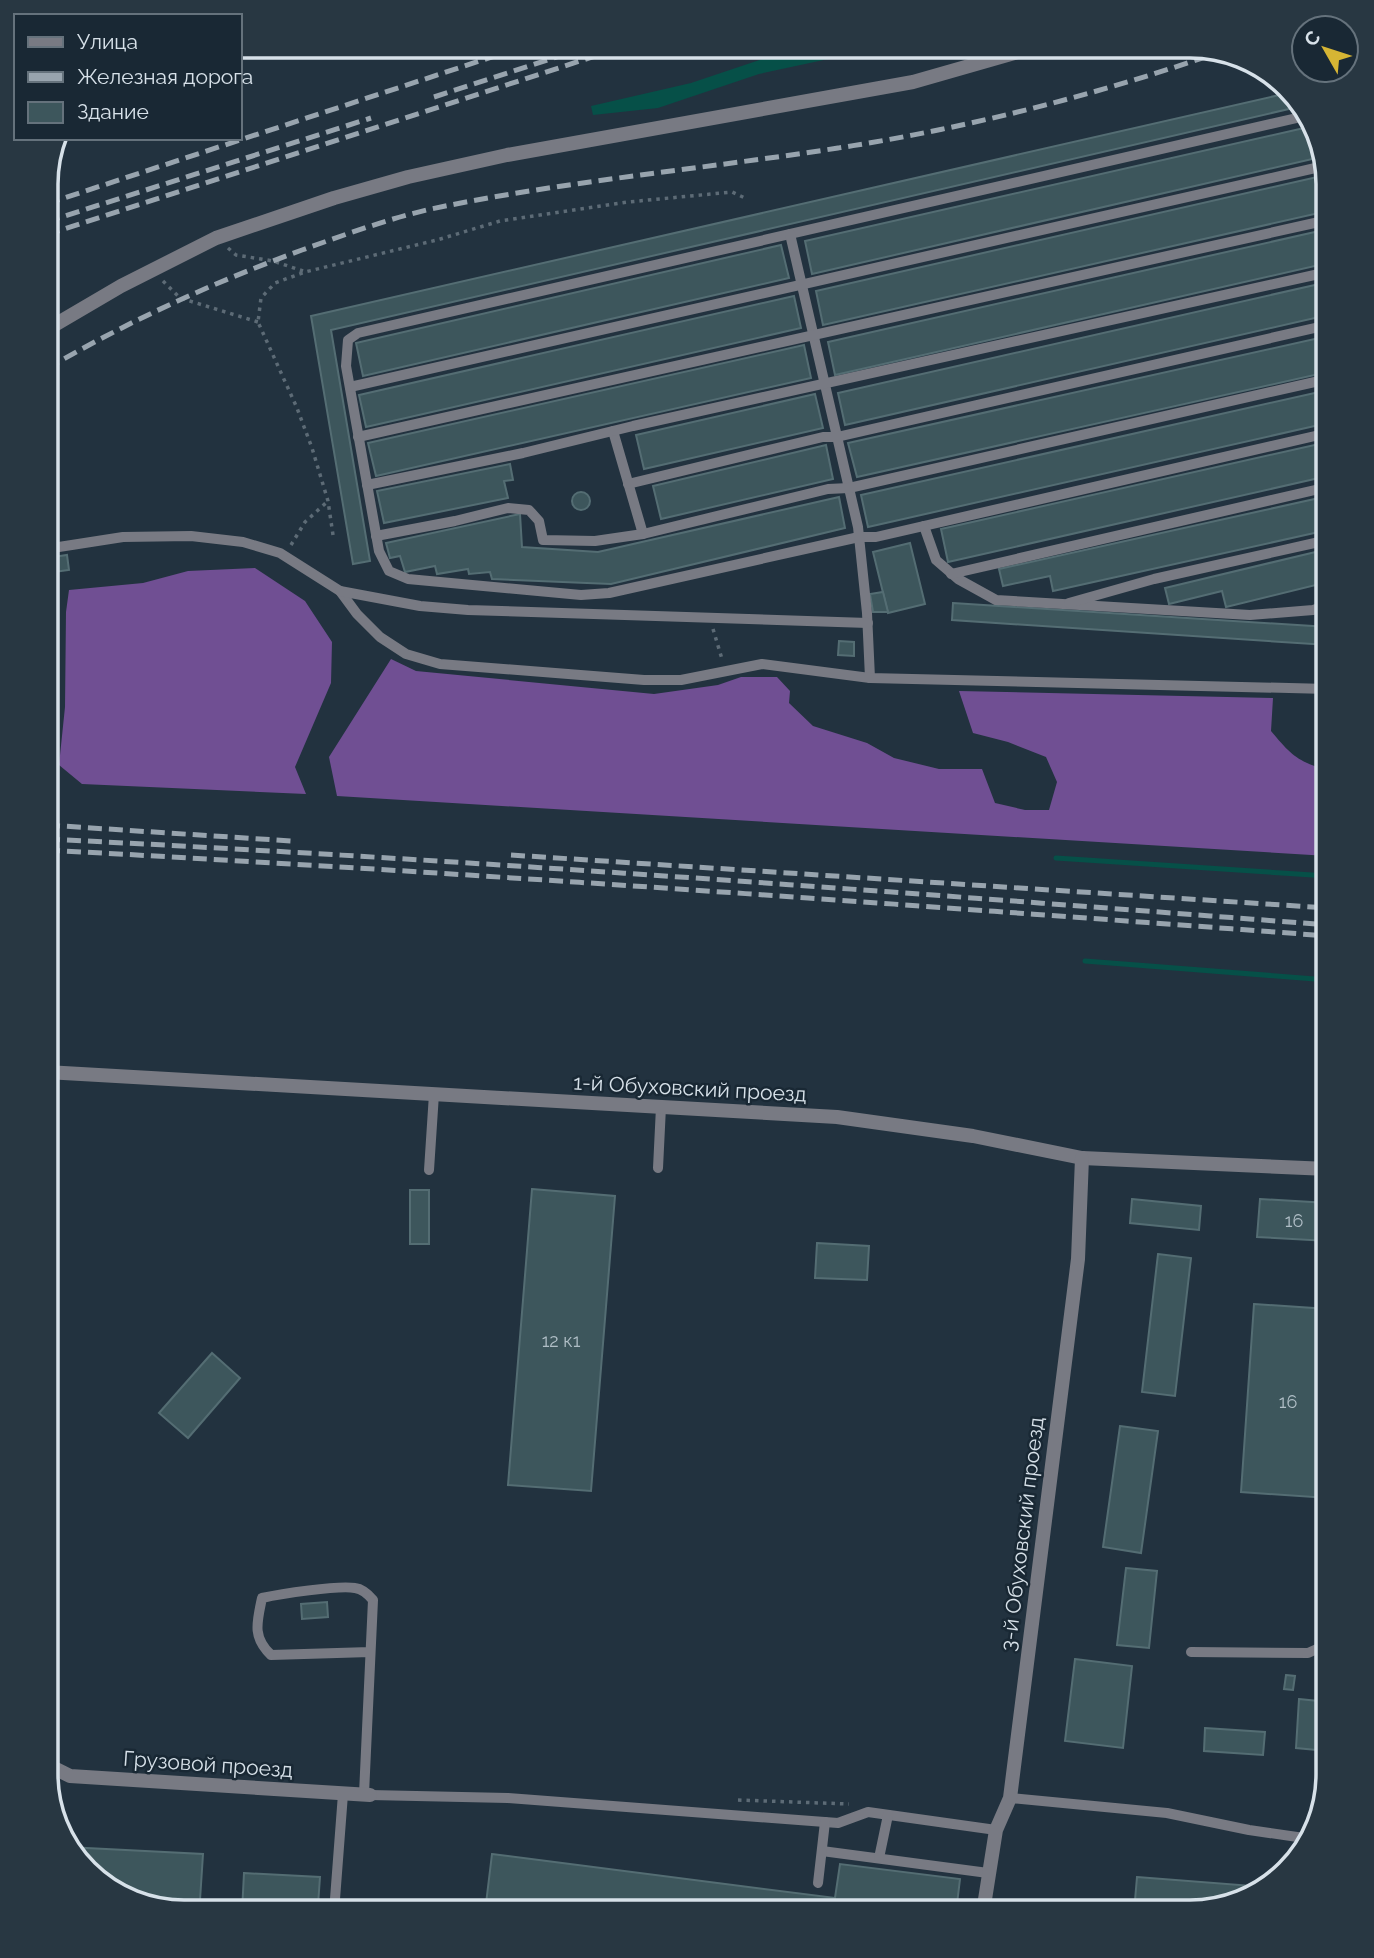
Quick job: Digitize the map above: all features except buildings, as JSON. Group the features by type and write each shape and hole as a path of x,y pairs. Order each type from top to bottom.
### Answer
{"street":[{"path":"58,324 216,238 334,198 408,177 507,155 912,82 997,58"},
{"name":"1-й Обуховский проезд","path":"58,1073 837,1117 973,1136 1082,1158 1316,1168"},
{"name":"3-й Обуховский проезд","path":"984,1900 996,1830 1010,1798 1078,1259 1082,1158"},
{"name":"Грузовой проезд","path":"58,1770 70,1776 367,1794"}],"lane":[{"path":"1297,118 358,333 348,340 346,366 379,551 389,571 408,579 581,595 609,593 859,537 876,537 1316,436"},
{"path":"350,387 1315,168"},
{"path":"358,437 1316,223"},
{"path":"790,234 859,537 870,678"},
{"path":"367,485 523,453 1316,275"},
{"path":"628,484 823,437 837,438 1316,329"},
{"path":"376,536 455,522 508,508 528,510 539,521 543,540 595,541 643,534 828,489 849,488 1316,382"},
{"path":"613,431 643,534"},
{"path":"951,574 1316,490"},
{"path":"924,526 936,560 951,574 996,600 1250,615 1316,609"},
{"path":"58,547 123,537 191,536 243,542 285,556 340,591 380,638 406,654 440,664 644,680 681,680 762,664 870,678 1316,689"},
{"path":"1061,605 1154,579 1316,543"},
{"path":"340,591 420,606 468,610 867,623"},
{"path":"429,1170 434,1094"},
{"path":"658,1168 661,1107"},
{"path":"370,1653 271,1655 261,1646 257,1631 262,1598 354,1588 367,1593 373,1600 367,1794 508,1798 838,1823 868,1812 996,1830"},
{"path":"1191,1652 1308,1653 1316,1649"},
{"path":"335,1900 343,1794"},
{"path":"1010,1798 1167,1813 1299,1837"},
{"path":"879,1858 888,1815"},
{"path":"818,1883 825,1822"},
{"path":"822,1851 988,1872"}],"path":[{"path":"333,535 328,501 297,408 258,322 261,298 275,283 305,272 437,240 500,221 538,214 732,192 747,199"},
{"path":"216,238 236,254 273,261 305,272"},
{"path":"150,272 180,298 258,322"},
{"path":"285,556 305,522 328,501"},
{"path":"710,617 726,670"}],"shaded area":[{"path":"765,58 833,58 759,74 658,108 593,115 591,106 691,83"},
{"path":"255,568 305,601 332,642 331,683 295,767 306,794 82,784 59,765 65,707 66,612 69,590 143,583 188,571"},
{"path":"391,659 416,671 654,694 718,685 741,677 777,677 790,691 789,703 813,726 867,743 894,758 939,769 982,769 995,803 1025,810 1049,810 1057,782 1046,757 1008,742 973,733 959,691 1273,698 1271,731 1296,756 1316,766 1316,855 337,796 329,757"}],"waterway":[{"path":"1056,858 1316,875"},
{"path":"1085,961 1316,979"}],"railway":[{"path":"242,139 489,58"},
{"path":"434,97 553,58"},
{"path":"58,231 589,58"},
{"path":"58,362 140,319 235,276 382,222 415,213 481,199 787,156 935,131 1079,96 1201,58"},
{"path":"58,218 371,118"},
{"path":"58,200 240,140"},
{"path":"58,826 291,841"},
{"path":"58,840 527,867 1316,924"},
{"path":"58,851 687,890 1316,935"},
{"path":"511,855 1316,907"}]}
